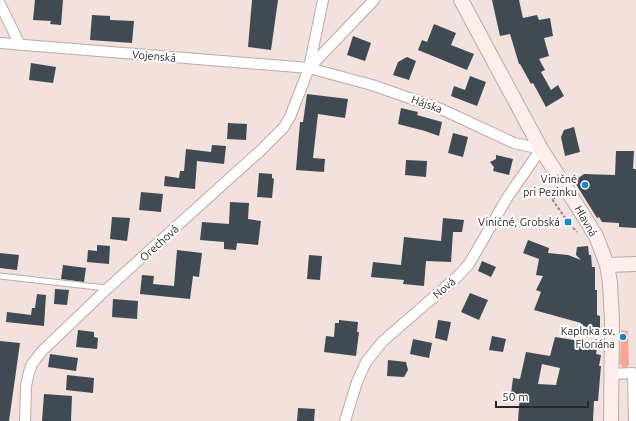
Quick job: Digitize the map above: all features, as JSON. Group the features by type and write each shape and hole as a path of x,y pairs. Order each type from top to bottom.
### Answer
{"main road":[{"name":"Hlavná","path":"461,0 541,149 593,231 607,265 611,296 611,421"},
{"path":"607,265 636,264"}],"street":[{"name":"Orechová","path":"25,421 26,386 32,364 47,345 108,288 193,213 284,127 290,117 309,68 323,0"},
{"name":"Orechová","path":"309,68 374,0"},
{"path":"0,4 20,45"},
{"name":"Vojenská","path":"0,43 309,68"},
{"name":"Hájska","path":"309,68 379,88 442,109 514,142 541,149"},
{"name":"Nová","path":"345,421 357,382 370,356 382,341 470,264 507,198 541,149"},
{"path":"612,374 633,373 634,421"}],"lane":[{"path":"0,276 108,288"}],"shaded area":[{"path":"621,330 628,331 629,365 624,369 620,364"}],"building":[{"path":"35,0 63,0 61,25 50,24 51,21 33,20"},
{"path":"252,0 278,0 271,50 248,47"},
{"path":"492,0 519,0 523,18 537,15 539,20 550,18 553,36 544,38 549,56 539,59 545,70 541,72 551,90 558,85 564,96 546,107 533,83 531,84 519,64 510,34 500,36"},
{"path":"92,15 110,16 110,20 134,21 132,43 90,40"},
{"path":"434,24 456,33 451,45 474,54 467,70 418,50 422,40 427,42"},
{"path":"353,36 371,43 365,61 347,55"},
{"path":"407,57 416,61 409,80 393,75 398,62"},
{"path":"31,63 56,67 53,83 29,80"},
{"path":"470,76 486,82 477,106 451,96 454,86 465,90"},
{"path":"307,94 348,99 345,118 318,114 313,158 325,159 324,172 296,170 300,122 303,122"},
{"path":"401,108 418,112 417,115 442,122 439,136 398,124"},
{"path":"228,123 247,124 246,140 227,139"},
{"path":"574,127 580,152 565,156 561,137 564,130"},
{"path":"453,133 468,137 463,157 448,153"},
{"path":"212,145 226,146 224,164 197,161 195,189 164,186 165,176 179,178 180,171 184,171 186,149 211,152"},
{"path":"616,151 634,151 633,169 636,169 636,228 619,227 619,223 602,222 599,217 597,218 574,181 584,174 615,175"},
{"path":"496,155 513,159 509,175 493,171 494,167 490,162 496,159"},
{"path":"406,160 427,161 426,177 405,175"},
{"path":"259,173 272,174 272,178 274,179 272,198 257,197"},
{"path":"141,192 163,194 161,212 139,210"},
{"path":"230,202 249,203 248,219 261,221 258,245 237,243 236,250 224,249 224,242 200,240 202,222 229,224"},
{"path":"112,217 130,218 127,241 110,239"},
{"path":"443,218 464,220 462,232 453,232 451,262 426,261 424,286 403,284 404,280 371,277 373,262 401,265 404,237 441,241"},
{"path":"528,240 549,248 548,253 568,255 581,260 576,255 577,247 588,246 589,255 591,255 592,267 595,267 595,290 597,290 597,315 600,316 600,332 581,325 581,323 534,310 541,292 536,290 543,276 536,275 539,259 523,253"},
{"path":"97,245 110,246 109,264 87,262 88,250 97,251"},
{"path":"177,250 202,253 199,277 193,276 190,299 140,294 142,275 154,276 153,284 174,286"},
{"path":"0,253 19,255 17,270 0,268"},
{"path":"309,255 322,256 320,280 307,279"},
{"path":"482,261 496,267 491,277 478,271"},
{"path":"63,265 86,268 84,282 61,279"},
{"path":"55,289 69,290 67,305 54,304"},
{"path":"470,293 488,300 479,320 461,312"},
{"path":"37,294 46,295 44,326 6,322 7,312 31,315 32,308 35,308"},
{"path":"113,299 138,301 137,319 112,317"},
{"path":"339,320 358,322 357,332 359,332 356,356 324,352 326,336 334,337 335,323 339,323"},
{"path":"438,320 451,322 447,341 435,338"},
{"path":"78,330 94,332 94,337 98,338 97,349 76,347"},
{"path":"492,336 506,339 503,352 489,350"},
{"path":"555,337 598,344 596,354 601,355 599,366 601,366 598,401 594,401 593,421 518,421 520,394 511,394 513,378 520,379 526,352 550,356","holes":["542,364 560,368 556,385 538,384"]},
{"path":"413,339 432,343 429,358 410,354"},
{"path":"0,341 20,343 9,421 0,421"},
{"path":"50,354 78,358 76,371 48,367"},
{"path":"388,360 406,362 408,370 404,377 387,376"},
{"path":"67,375 94,378 93,393 66,390"},
{"path":"44,394 72,396 71,421 42,421"},
{"path":"298,408 315,409 314,421 297,421"}],"place":[{"name":"Viničné pri Pezinku","path":"585,185"},
{"name":"Viničné, Grobská","path":"568,222"},
{"name":"Kaplnka sv. Floriána","path":"623,337"}]}
